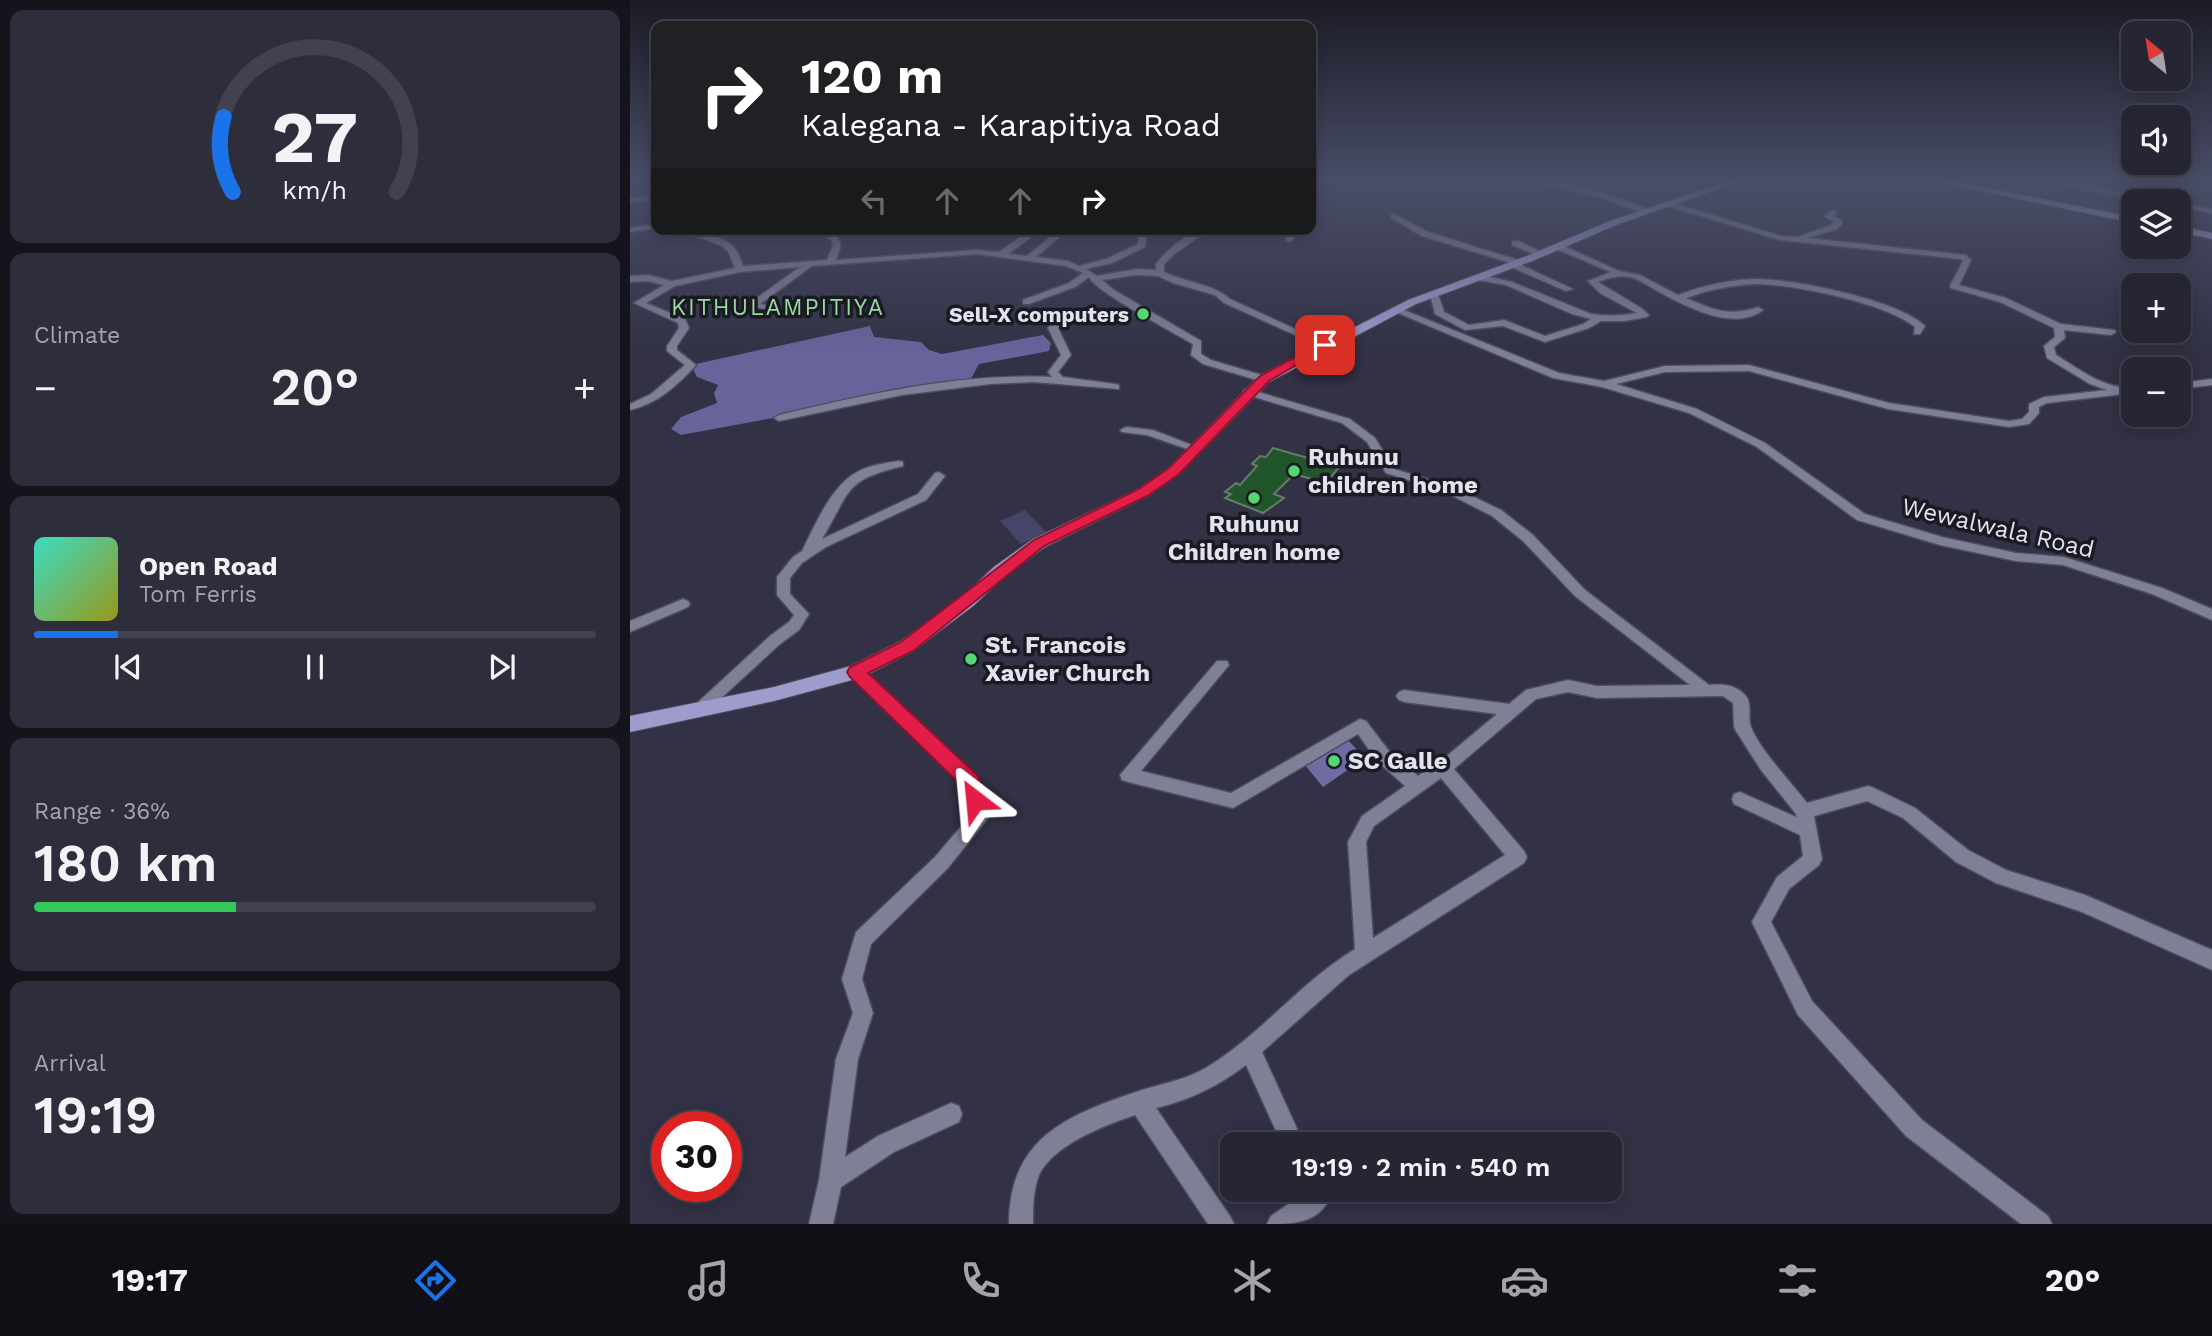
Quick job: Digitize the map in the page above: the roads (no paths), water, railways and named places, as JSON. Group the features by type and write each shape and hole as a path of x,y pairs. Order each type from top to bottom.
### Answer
{"main road":[{"path":"630,724 856,672 907,646 1039,543 1144,492 1174,471 1248,392 1264,379 1396,310 1481,278 1523,258 1580,238"}],"street":[{"path":"709,238 725,244 732,250 740,269"},
{"path":"830,263 837,246 833,238"},
{"path":"1003,253 1024,238"},
{"path":"1029,259 1054,238"},
{"path":"1079,268 1109,261 1142,245 1142,238"},
{"path":"1160,273 1160,264 1193,238"},
{"path":"1442,238 1523,258 1569,289"},
{"path":"1782,238 1963,257 1967,260 1954,286 2003,300 2059,327 2110,332"},
{"path":"1515,243 1523,258"},
{"path":"1559,247 1615,271 1645,279 1660,290 1724,316 1738,317 1758,310"},
{"path":"630,407 648,400 691,365 672,351 672,346 684,328 681,321 639,303 671,284 740,269 924,256 1003,253 1068,264 1079,268 1198,343 1196,355 1207,362 1264,379"},
{"path":"897,268 917,262 924,256"},
{"path":"797,314 752,305 810,264"},
{"path":"1481,278 1513,285 1579,315 1644,315 1635,306 1597,288 1592,281 1615,271"},
{"path":"1026,302 1091,276 1160,273 1176,281 1218,293 1227,301 1325,345"},
{"path":"630,279 648,278 671,284"},
{"path":"1678,298 1700,289 1768,282 1811,288 1916,319 1920,326 1917,332"},
{"path":"1434,294 1440,314 1472,327 1504,323 1545,339 1586,326 1602,316"},
{"name":"Wewalwala Road","path":"1396,310 1557,376 1604,384 1693,411 1761,445 1861,517 1940,541 2016,557 2064,561 2157,591 2212,615"},
{"path":"1052,320 1057,322 1054,328 1066,355 1053,372 1060,381"},
{"path":"1543,326 1560,333"},
{"path":"1467,340 1474,335 1472,327"},
{"path":"2059,327 2060,338 2049,345 2052,356 2094,382 2121,391"},
{"path":"1604,384 1665,369 1749,368 1888,406 2009,424 2025,422 2034,414 2033,406 2044,400 2121,391"},
{"path":"779,418 834,405 964,383 1060,381 1115,387"},
{"path":"2191,385 2212,382"},
{"path":"1248,392 1346,421 1371,440 1391,471 1448,486 1490,507 1530,539 1574,588 1674,662 1706,691"},
{"path":"1126,430 1149,432 1196,449"},
{"path":"808,551 849,481 867,471 899,464"},
{"path":"701,708 794,626 802,614 785,603 780,589 783,572 808,551 923,496 939,476"},
{"path":"630,627 683,604"},
{"path":"1222,665 1128,775 1233,801 1360,725 1383,756 1417,786"},
{"path":"821,1224 831,1180 847,1059 863,1013 852,979 863,939 942,863 979,818 971,782 856,672"},
{"path":"1365,954 1357,842 1368,821 1443,768 1531,694 1568,686 1597,692 1726,690 1741,700 1742,727 1804,820 1813,859 1783,883 1761,922 1805,1008 1914,1128 2040,1224"},
{"path":"1404,695 1513,710"},
{"path":"1021,1224 1020,1199 1039,1156 1067,1133 1139,1102 1191,1087 1236,1061 1301,1001 1365,954 1518,857 1443,768"},
{"path":"1741,799 1804,820 1868,793 1909,813 1962,856 2002,877 2085,904 2212,960"},
{"path":"1250,1049 1288,1132"},
{"path":"1139,1102 1222,1224"},
{"path":"831,1180 886,1144 951,1114"},
{"path":"1279,1224 1312,1202"}],"place":[{"name":"Sell-X computers","path":"1143,314"},
{"name":"Ruhunu children home","path":"1294,471"},
{"name":"Ruhunu Children home","path":"1254,498"},
{"name":"St. Francois Xavier Church","path":"971,659"},
{"name":"SC Galle","path":"1334,761"}],"district":[{"name":"KITHULAMPITIYA","path":"778,307"}]}
